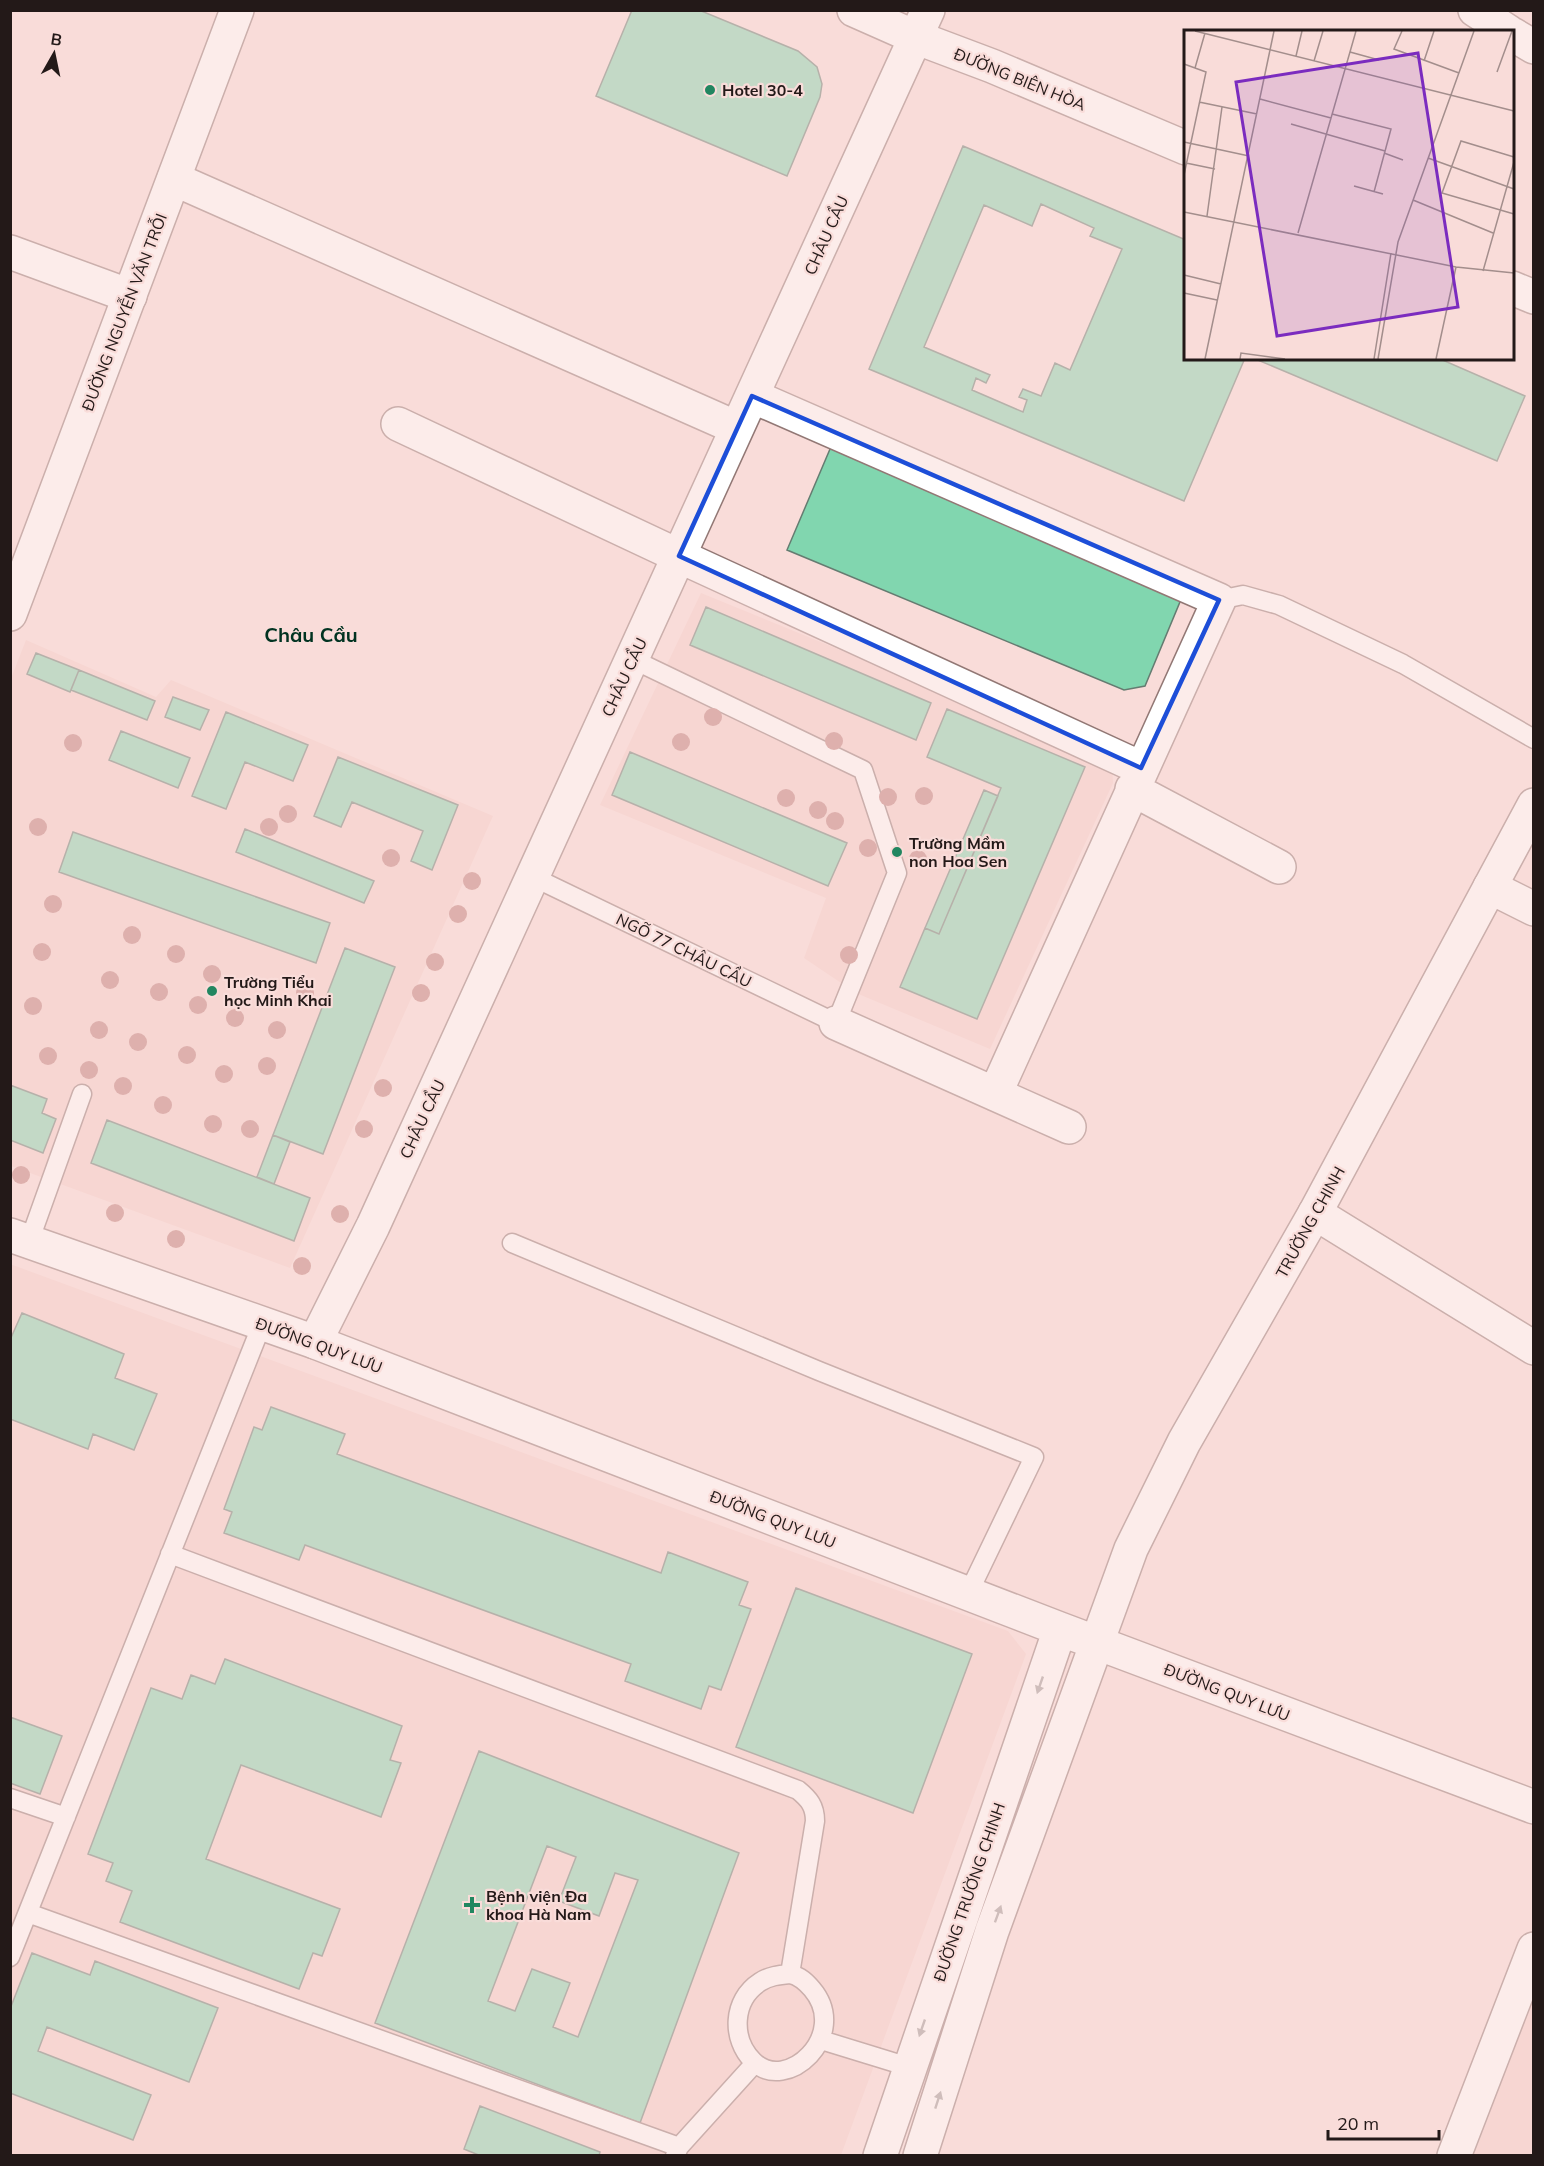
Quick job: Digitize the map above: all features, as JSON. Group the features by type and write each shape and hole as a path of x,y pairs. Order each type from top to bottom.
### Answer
{"street":[{"name":"ĐƯỜNG NGUYỄN VĂN TRỖI","path":"10,614 237,10"},
{"name":"ĐƯỜNG BIÊN HÒA","path":"854,10 922,24 992,66 1184,148"},
{"path":"1475,10 1506,30"},
{"name":"CHÂU CẦU","path":"315,1342 373,1226 922,24"},
{"path":"1514,35 1533,47"},
{"path":"174,179 737,428"},
{"path":"10,252 130,296"},
{"path":"1514,289 1533,297"},
{"path":"752,396 1219,600 995,1094"},
{"path":"398,424 679,556 1137,778 1279,867"},
{"name":"TRƯỜNG CHINH","path":"1098,1643 1131,1549 1184,1442 1315,1213 1533,805"},
{"path":"1490,887 1533,909"},
{"path":"836,1023 1069,1127"},
{"path":"1315,1213 1533,1348"},
{"name":"ĐƯỜNG QUY LƯU","path":"20,1239 315,1342 1059,1629 1533,1807"},
{"name":"ĐƯỜNG TRƯỜNG CHINH","path":"880,2156 1059,1629"},
{"name":"ĐƯỜNG TRƯỜNG CHINH","path":"920,2156 992,1931 1098,1643"},
{"path":"1000,1802 1035,1813"},
{"path":"1454,2156 1533,1948"},
{"path":"934,1995 967,2009"}],"lane":[{"path":"1219,600 1243,596 1279,605 1403,664 1533,739"},
{"path":"632,659 863,771 897,873 836,1023"},
{"name":"NGÕ 77 CHÂU CẦU","path":"533,878 836,1023"},
{"path":"20,1239 82,1094"},
{"path":"512,1243 798,1363 1034,1456 968,1594"},
{"path":"10,1957 262,1324"},
{"path":"170,1554 798,1790 811,1801 815,1821 790,1974"},
{"path":"10,1798 66,1817"},
{"path":"28,1913 677,2151 754,2063"},
{"path":"797,1975 816,1994 823,2008 824,2024 821,2040 813,2053 801,2063 786,2070 763,2068 754,2063 744,2051 738,2037 737,2021 740,2006 748,1992 760,1982 774,1976 797,1975"},
{"path":"821,2040 909,2067"}],"highlighted area":[{"path":"752,396 1219,600 1141,768 679,556"}],"shaded area":[{"name":"Trường Mầm non Hoa Sen","path":"701,593 1092,753 1112,764 1113,783 990,1049 856,993 804,958 826,898 600,805"},
{"name":"Trường Tiểu học Minh Khai","path":"26,640 156,697 171,680 493,816 290,1268 11,1166 10,681"},
{"name":"Bệnh viện Đa khoa Hà Nam","path":"10,1264 1008,1631 1026,1654 841,2155 11,2155"},
{"path":"1533,1998 1533,2155 1470,2155"}],"building":[{"name":"Hotel 30-4","path":"632,10 699,10 798,51 817,67 822,84 820,97 787,176 596,96"},
{"path":"963,146 1184,239 1184,360 1244,360 1184,501 869,369"},
{"path":"1041,204 1094,228 1090,236 1122,249 1070,370 1055,363 1041,396 1023,389 1019,397 1027,400 1023,412 972,390 976,378 986,383 990,375 924,347 984,205 1032,226"},
{"path":"1258,360 1443,360 1525,396 1497,461"},
{"path":"836,435 1182,597 1145,686 1124,690 787,550"},
{"path":"706,607 931,703 916,740 690,645"},
{"path":"36,653 79,670 70,692 27,674"},
{"path":"79,670 155,701 147,720 71,690"},
{"path":"173,697 209,710 200,730 165,717"},
{"path":"947,709 1085,767 977,1019 900,987 925,928 939,934 1001,788 927,757"},
{"path":"226,712 308,745 293,781 245,762 226,809 192,796"},
{"path":"121,731 190,758 178,788 109,760"},
{"path":"630,752 847,843 828,886 612,795"},
{"path":"338,757 458,805 432,870 411,861 423,831 352,802 341,827 314,816"},
{"path":"984,790 998,796 939,934 925,928"},
{"path":"245,829 374,881 364,903 236,852"},
{"path":"73,832 330,923 316,963 59,872"},
{"path":"345,948 395,967 323,1154 273,1135"},
{"path":"10,1085 47,1099 42,1113 56,1119 43,1153 10,1140"},
{"path":"107,1120 310,1198 294,1241 91,1163"},
{"path":"273,1135 290,1142 274,1184 257,1177"},
{"path":"22,1313 124,1354 115,1378 157,1394 134,1450 93,1434 88,1449 10,1419 10,1340"},
{"path":"271,1407 345,1434 337,1454 661,1573 668,1552 748,1582 739,1605 751,1609 721,1690 709,1686 701,1709 625,1681 631,1664 305,1545 299,1560 224,1533 232,1512 224,1509 254,1427 262,1430"},
{"path":"796,1588 972,1654 913,1813 736,1747"},
{"path":"225,1659 402,1726 390,1760 401,1763 381,1817 241,1765 206,1859 340,1909 322,1956 313,1953 299,1989 120,1922 132,1891 106,1881 113,1863 88,1854 151,1688 182,1699 191,1675 215,1684"},
{"path":"10,1717 62,1736 40,1794 10,1783"},
{"path":"479,1751 739,1853 640,2123 375,2023","holes":["547,1846 576,1857 559,1901 599,1916 615,1873 638,1880 578,2037 553,2027 570,1983 532,1969 515,2011 488,2001"]},
{"path":"32,1953 90,1975 95,1961 218,2008 189,2082 47,2027 38,2051 151,2095 133,2140 10,2093 10,2009"},
{"path":"480,2106 600,2152 599,2156 481,2156 464,2149"}],"place":[{"name":"Hotel 30-4","path":"710,90"},
{"name":"Trường Mầm non Hoa Sen","path":"897,852"},
{"name":"Trường Tiểu học Minh Khai","path":"212,991"},
{"name":"Bệnh viện Đa khoa Hà Nam","path":"472,1905"}],"district":[{"name":"Châu Cầu","path":"311,634"}]}
